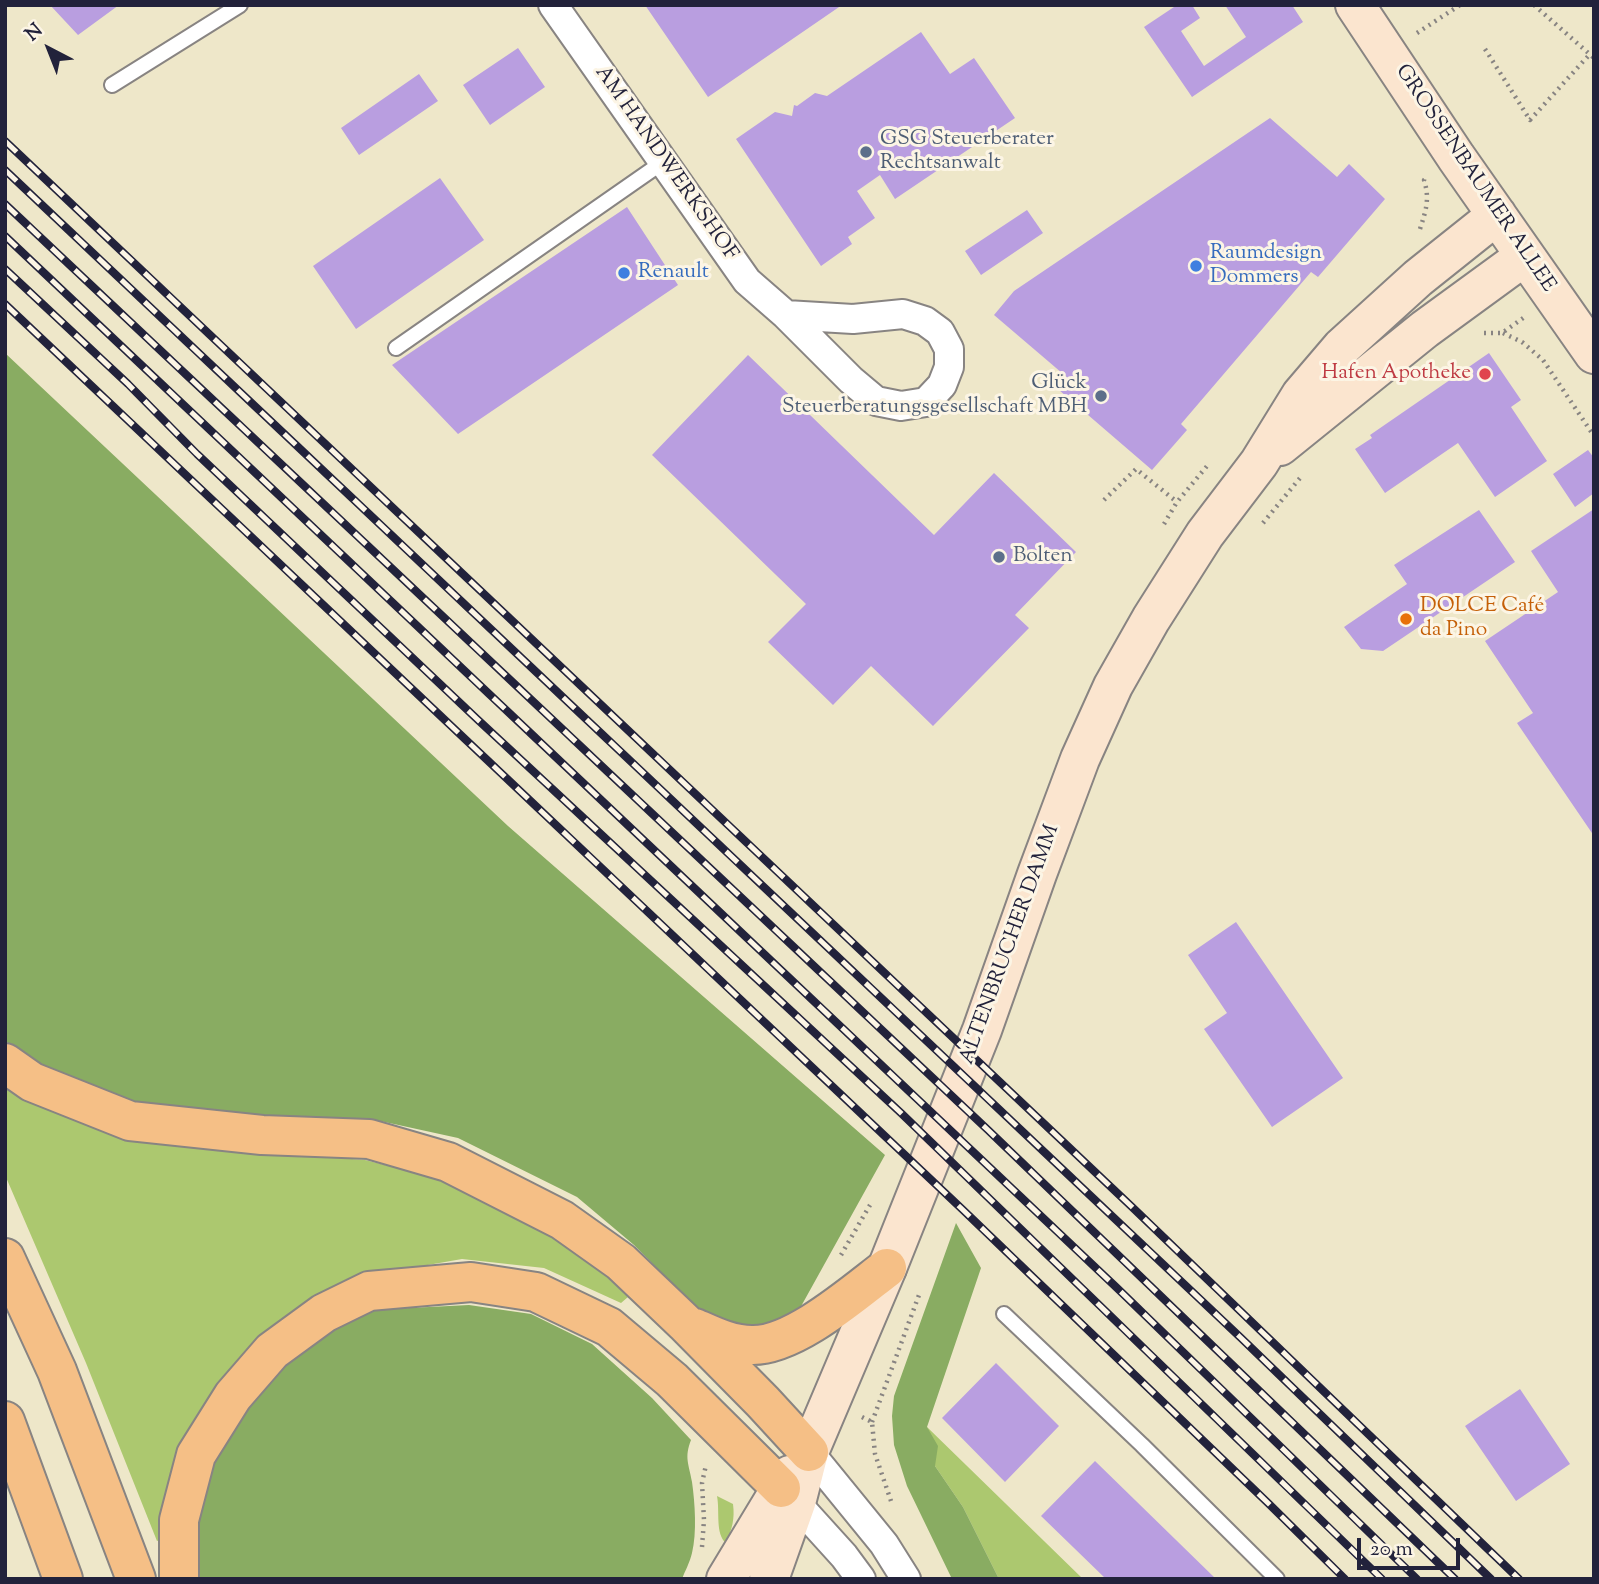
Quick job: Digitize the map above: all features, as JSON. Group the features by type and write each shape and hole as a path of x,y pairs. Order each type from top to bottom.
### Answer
{"highway":[{"path":"5,1063 32,1082 130,1121 262,1135 369,1139 448,1161 562,1220 621,1262 685,1323 809,1452"},
{"path":"5,1258 58,1371 136,1579"},
{"path":"685,1323 722,1341 753,1345 782,1339 819,1319 887,1268"},
{"path":"179,1579 179,1520 195,1455 233,1396 272,1351 324,1313 369,1292 471,1282 536,1292 548,1297 609,1327 672,1380 788,1495"},
{"path":"5,1420 63,1579"}],"main road":[{"name":"GROSSENBAUMER ALLEE","path":"1355,5 1456,157 1594,354"},
{"name":"ALTENBRUCHER DAMM","path":"726,1579 788,1495 809,1452 887,1268 982,1030 1080,759 1107,698 1151,619 1205,534 1259,463 1301,395 1342,347 1418,278 1497,215"},
{"name":"ALTENBRUCHER DAMM","path":"1259,463 1425,329 1525,256"},
{"name":"ALTENBRUCHER DAMM","path":"769,1579 788,1495"}],"street":[{"name":"AM HANDWERKSHOF","path":"553,5 747,281 786,315 851,380 876,401 901,406 926,402 942,385 949,367 949,349 940,332 925,321 903,314 853,319 786,315"},
{"path":"809,1452 884,1544 906,1579"},
{"path":"788,1495 844,1556 861,1579"}],"lane":[{"path":"112,85 240,5"},
{"path":"396,348 663,162"},
{"path":"1004,1314 1142,1445 1277,1579"}],"path":[{"path":"1387,52 1460,5"},
{"path":"1485,49 1530,120 1592,56 1534,5"},
{"path":"1502,333 1555,296"},
{"path":"1481,333 1502,333 1522,342 1543,360 1594,436"},
{"path":"1104,500 1136,469 1178,502"},
{"path":"1258,529 1301,478"},
{"path":"872,1422 923,1283"}],"green space":[{"path":"5,353 508,826 885,1155 799,1310 777,1324 747,1327 724,1323 698,1309 634,1245 577,1197 458,1138 371,1119 259,1115 134,1104 42,1067 5,1041"},
{"path":"5,1081 261,1152 365,1160 441,1179 552,1232 628,1297 621,1303 544,1268 462,1259 365,1276 313,1297 260,1340 219,1383 180,1450 162,1539 157,1541 86,1363 5,1175"},
{"path":"956,1223 981,1268 927,1427 938,1446 935,1466 963,1507 999,1579 952,1579 907,1486 894,1445 894,1396"},
{"path":"469,1305 531,1314 592,1344 652,1398 691,1440 687,1456 694,1499 695,1536 682,1579 200,1579 193,1527 209,1461 280,1365 328,1328 370,1310"},
{"path":"927,1427 1083,1579 999,1579 963,1507 935,1466"},
{"path":"717,1496 733,1504 734,1514 726,1543 720,1534"}],"building":[{"path":"50,5 119,5 78,35"},
{"path":"645,5 842,5 708,97"},
{"path":"1177,5 1192,5 1200,18 1181,31 1204,66 1246,37 1225,5 1292,5 1303,22 1192,97 1144,27"},
{"path":"921,32 950,74 974,58 1015,118 895,199 880,175 857,191 875,218 848,237 852,244 821,266 736,139 775,112 792,116 794,105 797,106 815,93 827,96"},
{"path":"518,48 545,87 490,125 463,85"},
{"path":"419,74 438,101 359,155 341,128"},
{"path":"1270,118 1337,177 1349,164 1385,199 1318,277 1311,272 1181,424 1187,430 1152,470 1059,390 1069,379 994,315 1014,291"},
{"path":"440,178 484,240 356,329 313,266"},
{"path":"627,207 678,285 458,434 392,365"},
{"path":"1027,210 1043,233 981,275 965,251"},
{"path":"1489,353 1521,400 1511,407 1547,461 1495,497 1458,443 1385,493 1355,449 1372,438 1370,435"},
{"path":"748,355 934,535 994,473 1076,552 1015,615 1029,628 933,726 871,666 833,705 768,642 806,604 652,455"},
{"path":"1588,450 1594,458 1594,493 1575,507 1553,474"},
{"path":"1594,509 1594,836 1517,723 1533,713 1485,641 1558,592 1531,551"},
{"path":"1479,510 1515,562 1383,651 1361,649 1344,627 1407,584 1394,565"},
{"path":"1236,922 1343,1078 1272,1127 1204,1029 1227,1013 1188,955"},
{"path":"996,1363 1059,1426 1005,1482 942,1418"},
{"path":"1520,1389 1570,1464 1516,1501 1465,1426"},
{"path":"1095,1461 1216,1579 1106,1579 1041,1516"}],"railway":[{"path":"5,141 1131,1206 1519,1579"},
{"path":"5,170 1240,1337 1491,1579"},
{"path":"5,204 988,1130 1455,1579"},
{"path":"5,236 1116,1287 1417,1579"},
{"path":"5,269 477,719 901,1113 1382,1579"},
{"path":"5,304 962,1209 1345,1579"}],"place":[{"name":"GSG Steuerberater Rechtsanwalt","path":"866,152"},
{"name":"Raumdesign Dommers","path":"1196,266"},
{"name":"Renault","path":"624,273"},
{"name":"Hafen Apotheke","path":"1485,374"},
{"name":"Glück Steuerberatungsgesellschaft MBH","path":"1101,396"},
{"name":"Bolten","path":"999,557"},
{"name":"DOLCE Café da Pino","path":"1406,619"}]}
